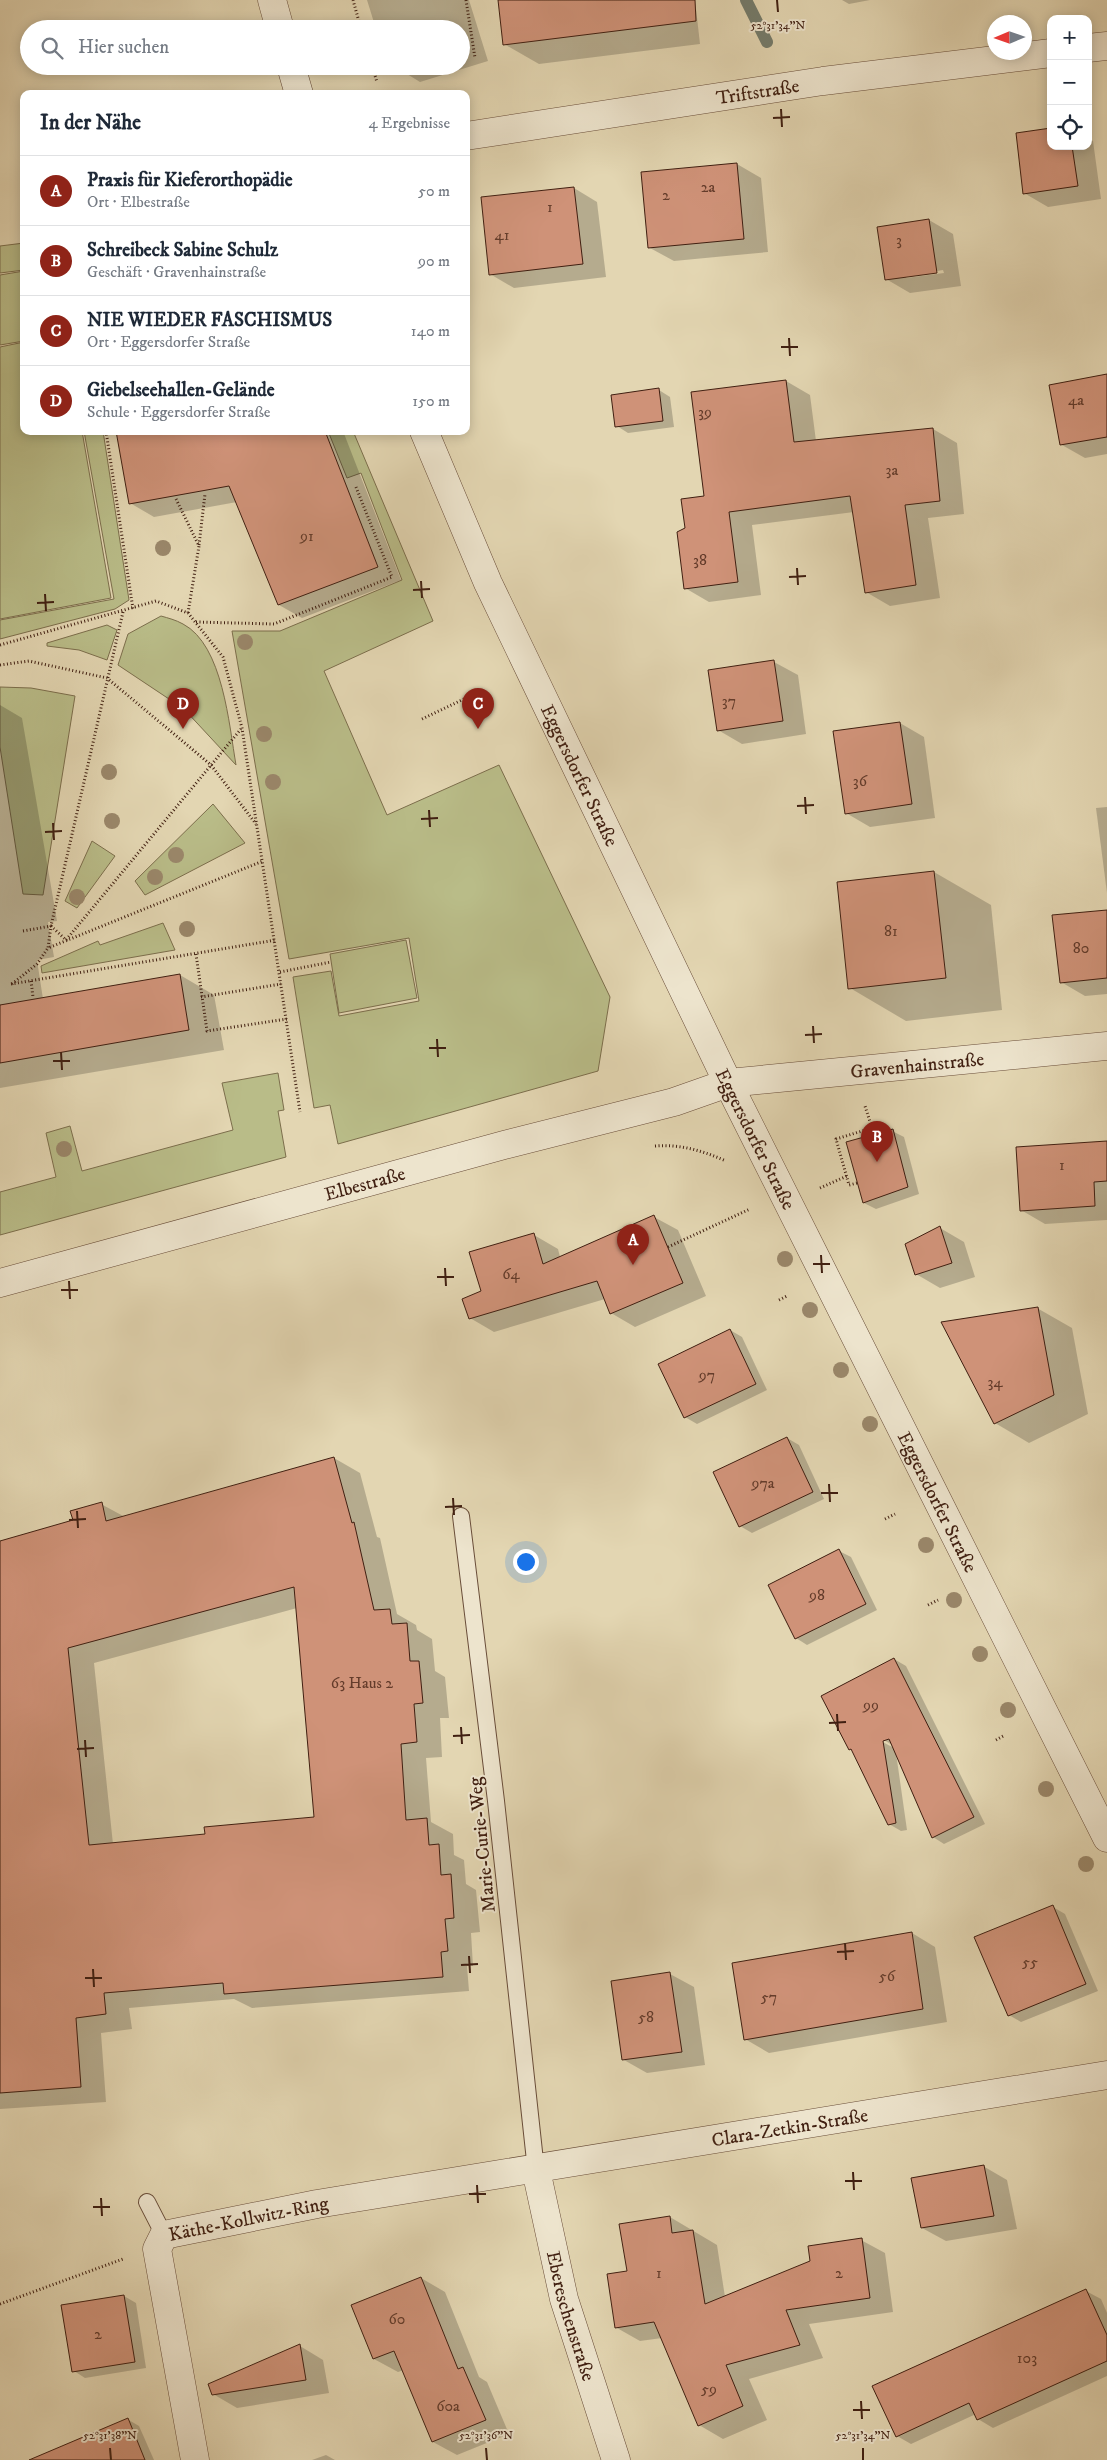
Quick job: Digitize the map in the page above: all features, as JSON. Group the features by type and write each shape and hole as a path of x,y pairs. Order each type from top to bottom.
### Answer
{"street":[{"path":"272,0 278,20"},
{"path":"1092,48 1107,46"},
{"name":"Triftstraße","path":"470,135 824,81 1047,53"},
{"path":"294,75 298,90"},
{"name":"Eggersdorfer Straße","path":"426,435 488,583 728,1083 1107,1838"},
{"name":"Gravenhainstraße","path":"728,1083 1107,1046"},
{"name":"Elbestraße","path":"0,1283 504,1145 674,1102 728,1083"},
{"name":"Clara-Zetkin-Straße","path":"471,2179 536,2170 1107,2075"},
{"name":"Ebereschenstraße","path":"536,2170 564,2299 616,2460"},
{"name":"Käthe-Kollwitz-Ring","path":"195,2460 161,2242 317,2204 471,2179"}],"lane":[{"name":"Marie-Curie-Weg","path":"461,1516 496,1801 536,2170"},
{"path":"147,2202 161,2242"}],"path":[{"path":"353,0 359,20"},
{"path":"466,0 469,20"},
{"path":"470,26 475,58"},
{"path":"375,75 377,82"},
{"path":"106,435 133,609"},
{"path":"108,449 113,448"},
{"path":"196,622 274,624 392,577 356,487"},
{"path":"188,613 205,494"},
{"path":"176,499 199,546"},
{"path":"0,645 123,612 156,601 188,613 223,657 242,728 276,940 300,1112"},
{"path":"123,612 51,926 48,948 37,964 11,984 276,940"},
{"path":"0,665 29,661 107,678 211,765 257,825"},
{"path":"422,718 485,689"},
{"path":"66,940 242,728"},
{"path":"48,948 264,861"},
{"path":"23,931 51,926"},
{"path":"51,926 66,940"},
{"path":"196,954 207,1031 287,1019"},
{"path":"280,972 331,962"},
{"path":"31,981 32,997"},
{"path":"201,997 281,984"},
{"path":"857,1183 849,1185 836,1139 872,1128 865,1106"},
{"path":"648,1147 678,1146 703,1151 729,1162"},
{"path":"820,1188 847,1176"},
{"path":"668,1247 750,1209"},
{"path":"779,1300 787,1296"},
{"path":"884,1519 895,1514"},
{"path":"928,1605 938,1600"},
{"path":"996,1740 1005,1735"},
{"path":"0,2304 137,2253 161,2242"}],"green space":[{"path":"20,244 20,270 0,273 0,246"},
{"path":"20,272 20,342 0,345 0,275"},
{"path":"20,343 20,435 83,435 111,598 0,619 0,347"},
{"path":"85,435 104,435 129,600 115,609 0,639 0,620 114,599"},
{"path":"330,435 355,435 433,621 324,671 387,815 499,765 610,997 598,1071 338,1144 330,1105 314,1108 293,977 331,971 339,1016 419,1001 409,938 289,959 232,631 280,631 402,580 361,473 347,478"},
{"path":"161,616 183,624 196,634 207,649 216,667 222,687 236,765 184,709 118,665 128,634"},
{"path":"107,625 117,630 107,660 79,650 47,646 47,643"},
{"path":"0,687 31,688 75,696 43,895 23,894 0,747"},
{"path":"213,804 245,843 145,895 135,881"},
{"path":"92,841 115,856 77,908 65,901"},
{"path":"163,923 175,950 42,973 41,966 98,941 100,945"},
{"path":"406,940 417,998 339,1013 330,954"},
{"path":"278,1073 284,1110 278,1111 286,1157 0,1235 0,1192 56,1177 46,1133 70,1126 82,1171 233,1130 222,1083"}],"building":[{"path":"498,0 695,0 696,21 503,45"},
{"path":"1047,129 1047,150 1073,150 1078,186 1023,194 1016,133"},
{"path":"737,163 744,239 648,248 641,172"},
{"path":"574,187 583,264 489,275 481,197"},
{"path":"929,219 937,273 885,280 877,227"},
{"path":"1107,374 1107,437 1060,445 1049,385"},
{"path":"786,380 794,442 933,428 940,501 905,505 916,585 865,593 850,496 729,512 738,582 684,589 677,532 685,528 681,499 704,496 691,392"},
{"path":"659,388 663,421 615,427 611,395"},
{"path":"117,435 327,435 378,567 278,605 229,486 129,504"},
{"path":"774,660 783,721 717,731 708,670"},
{"path":"900,722 912,804 845,814 833,731"},
{"path":"934,871 946,978 848,989 837,882"},
{"path":"1107,910 1107,978 1060,983 1052,915"},
{"path":"180,974 189,1030 0,1063 0,1005"},
{"path":"893,1129 908,1187 863,1203 846,1142"},
{"path":"1107,1141 1107,1181 1094,1182 1095,1206 1020,1211 1016,1147"},
{"path":"654,1215 683,1283 610,1314 597,1281 469,1319 462,1299 481,1291 469,1252 534,1233 543,1264"},
{"path":"940,1226 952,1263 915,1275 905,1244"},
{"path":"1038,1307 1054,1395 994,1424 941,1322"},
{"path":"730,1329 756,1384 684,1418 658,1364"},
{"path":"787,1437 813,1492 739,1527 713,1472"},
{"path":"334,1457 352,1523 354,1522 374,1610 390,1609 392,1624 407,1623 410,1661 419,1661 423,1703 414,1704 417,1742 401,1744 406,1820 427,1818 429,1845 439,1844 441,1875 451,1874 454,1918 445,1919 448,1951 441,1952 443,1977 224,1994 223,1983 104,1993 106,2014 76,2018 81,2087 0,2093 0,1541 73,1520 70,1511 102,1502 106,1521","holes":["294,1587 314,1817 204,1827 205,1834 89,1845 68,1648"]},
{"path":"839,1549 866,1604 795,1639 768,1585"},
{"path":"894,1658 974,1817 932,1838 889,1739 883,1741 896,1823 888,1825 851,1749 849,1750 821,1696"},
{"path":"1053,1905 1086,1984 1008,2016 974,1937"},
{"path":"912,1932 923,2009 744,2040 732,1963"},
{"path":"670,1972 682,2052 622,2060 611,1981"},
{"path":"984,2165 994,2216 921,2228 911,2178"},
{"path":"670,2216 672,2233 693,2230 705,2304 810,2261 808,2246 862,2238 870,2298 786,2310 800,2345 726,2365 743,2406 698,2426 654,2322 615,2328 607,2274 627,2271 619,2224"},
{"path":"421,2277 458,2369 463,2367 486,2420 432,2442 394,2351 373,2359 351,2305"},
{"path":"1086,2289 1107,2335 1107,2361 977,2420 969,2403 896,2437 872,2386"},
{"path":"124,2295 135,2362 72,2372 61,2305"},
{"path":"300,2344 306,2380 212,2395 208,2384"},
{"path":"128,2418 145,2460 29,2460"}],"waterway":[{"path":"746,0 767,42"}],"place":[{"name":"Giebelseehallen-Gelände","path":"183,729"},
{"name":"NIE WIEDER FASCHISMUS","path":"478,729"},
{"name":"Schreibeck Sabine Schulz","path":"877,1162"},
{"name":"Praxis für Kieferorthopädie","path":"633,1265"}]}
